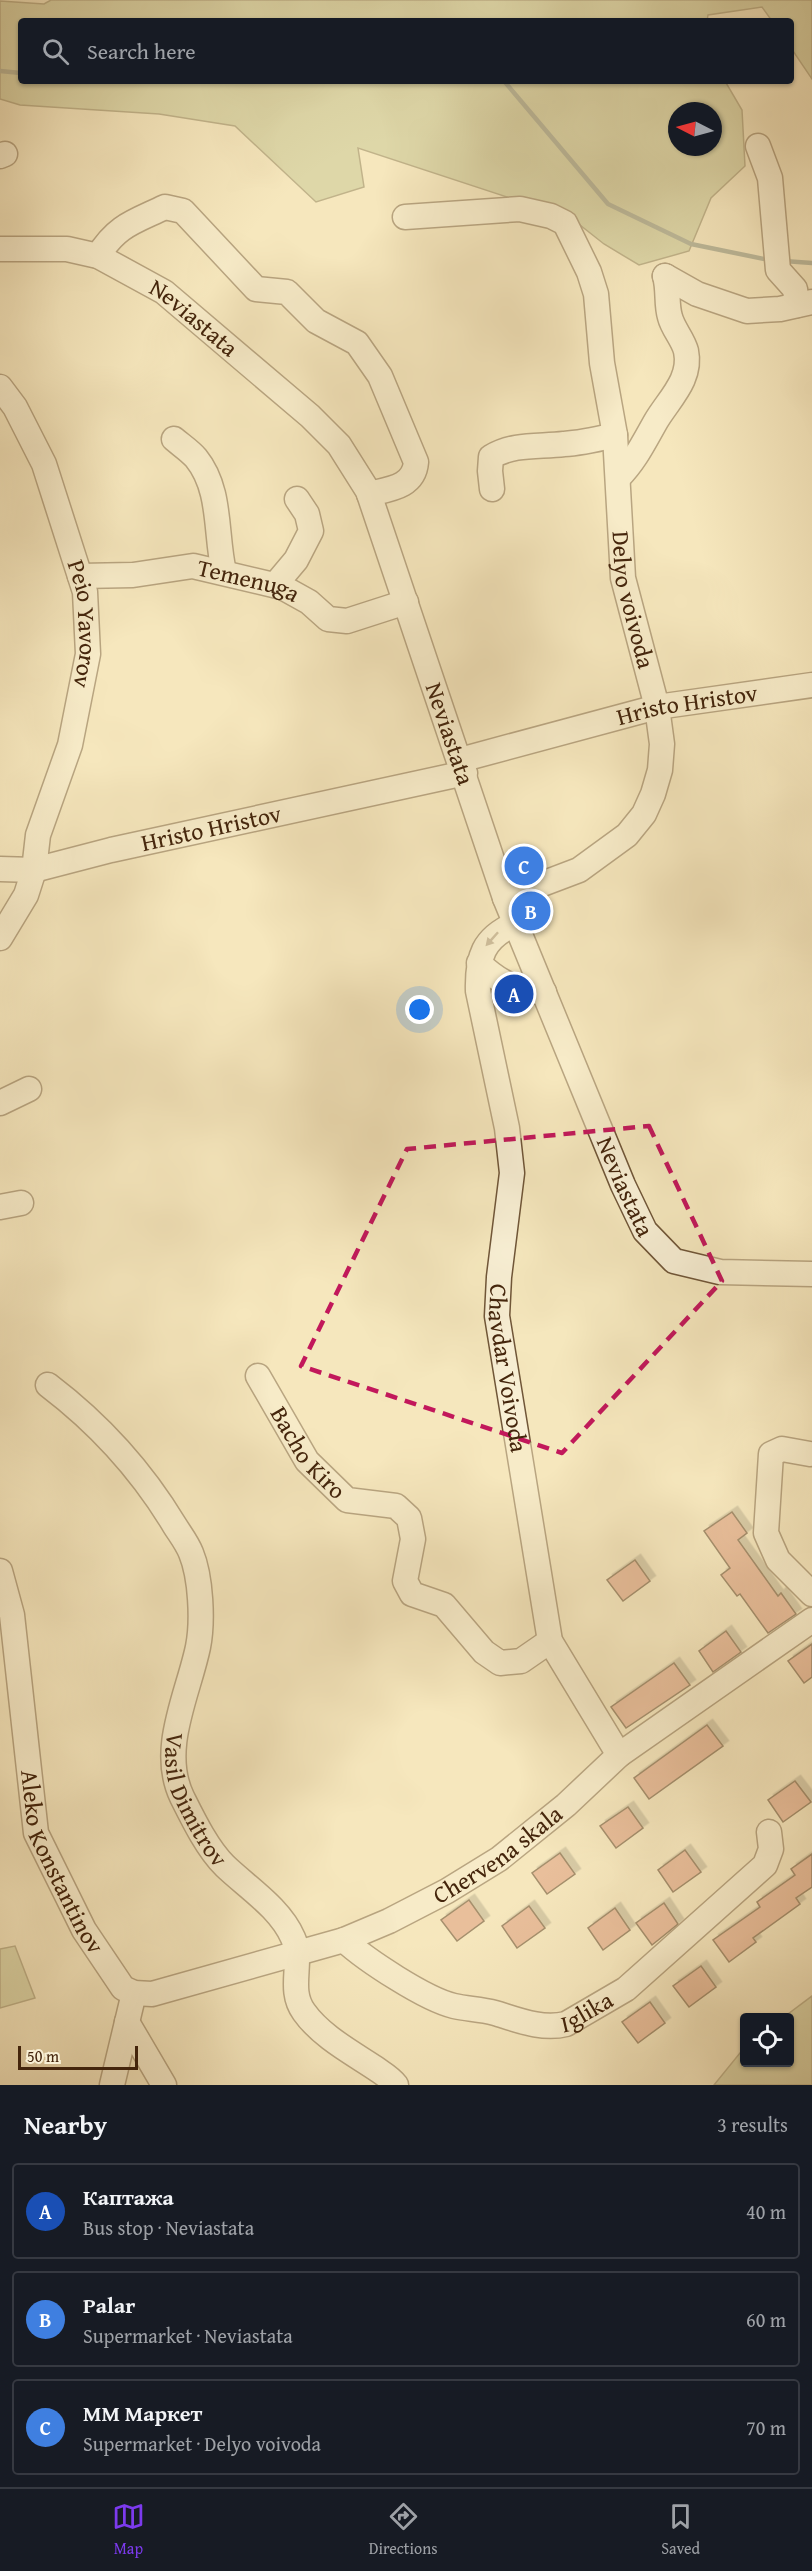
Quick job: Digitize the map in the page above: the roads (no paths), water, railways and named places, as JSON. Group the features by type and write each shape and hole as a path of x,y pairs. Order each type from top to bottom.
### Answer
{"street":[{"path":"618,478 630,466 657,419 678,393 685,372 686,351 670,317 669,290 665,276 697,294 747,311 780,309 805,303 777,259 770,178 758,146"},
{"path":"99,256 110,236 125,226 165,207 183,211 256,289 287,292 316,321 357,343 380,376 416,462 415,471 406,483 369,494"},
{"name":"Delyo voivoda","path":"405,217 520,209 551,216 565,223 589,272 596,294 602,363 615,435 623,578 657,707 663,744 654,794 644,814 627,835 579,870 505,898"},
{"name":"Neviastata","path":"0,249 67,249 99,256 164,292 310,416 339,445 369,494 505,898 618,1174 645,1231 674,1261 720,1272 812,1274"},
{"name":"Peio Yavorov","path":"0,387 15,407 44,464 85,592 87,613 88,654 69,745 38,835 34,870"},
{"path":"492,489 491,457 502,450 577,443 615,435"},
{"path":"174,439 196,458 209,479 215,498 224,572"},
{"path":"275,585 296,560 311,531 307,514 297,499"},
{"name":"Temenuga","path":"80,576 133,575 193,566 275,585 309,602 328,619 347,621 406,602"},
{"name":"Hristo Hristov","path":"0,869 34,870 462,766 657,707 812,685"},
{"path":"0,938 26,896 34,870"},
{"path":"515,924 499,931 486,944 479,963 490,974 512,988 544,992"},
{"name":"Chavdar Voivoda","path":"479,963 478,991 507,1128 512,1173 499,1277 498,1316 550,1641 619,1755"},
{"path":"0,1103 28,1089"},
{"name":"Bacho Kiro","path":"258,1376 307,1461 347,1500 396,1506 409,1518 412,1539 405,1581 412,1594 444,1605 484,1652 500,1663 521,1661 550,1641"},
{"name":"Vasil Dimitrov","path":"48,1385 80,1410 126,1458 165,1510 191,1553 200,1609 198,1645 173,1746 172,1767 181,1795 202,1834 223,1864 282,1919 293,1938 297,1952 295,1996 303,2012 320,2030 396,2085"},
{"path":"810,1454 782,1449 771,1454 766,1533 778,1560 812,1594"},
{"name":"Aleko Konstantinov","path":"0,1571 12,1615 36,1833 84,1930 123,1988 134,1992"},
{"name":"Chervena skala","path":"134,1992 152,1994 344,1940 389,1921 438,1896 499,1859 566,1805 619,1755 812,1620"},
{"name":"Iglika","path":"344,1940 361,1956 430,1996 452,2006 489,2011 538,2025 556,2027 566,2025 626,1989 765,1865 771,1849 769,1832"},
{"path":"112,2085 134,1992"},
{"path":"127,2022 164,2085"}],"waterway":[{"path":"0,71 18,73"},
{"path":"507,84 608,204 691,244 769,260"},
{"path":"784,261 812,263"}],"place":[{"name":"ММ Маркет","path":"524,866"},
{"name":"Palar","path":"531,911"},
{"name":"Каптажа","path":"514,994"}]}
